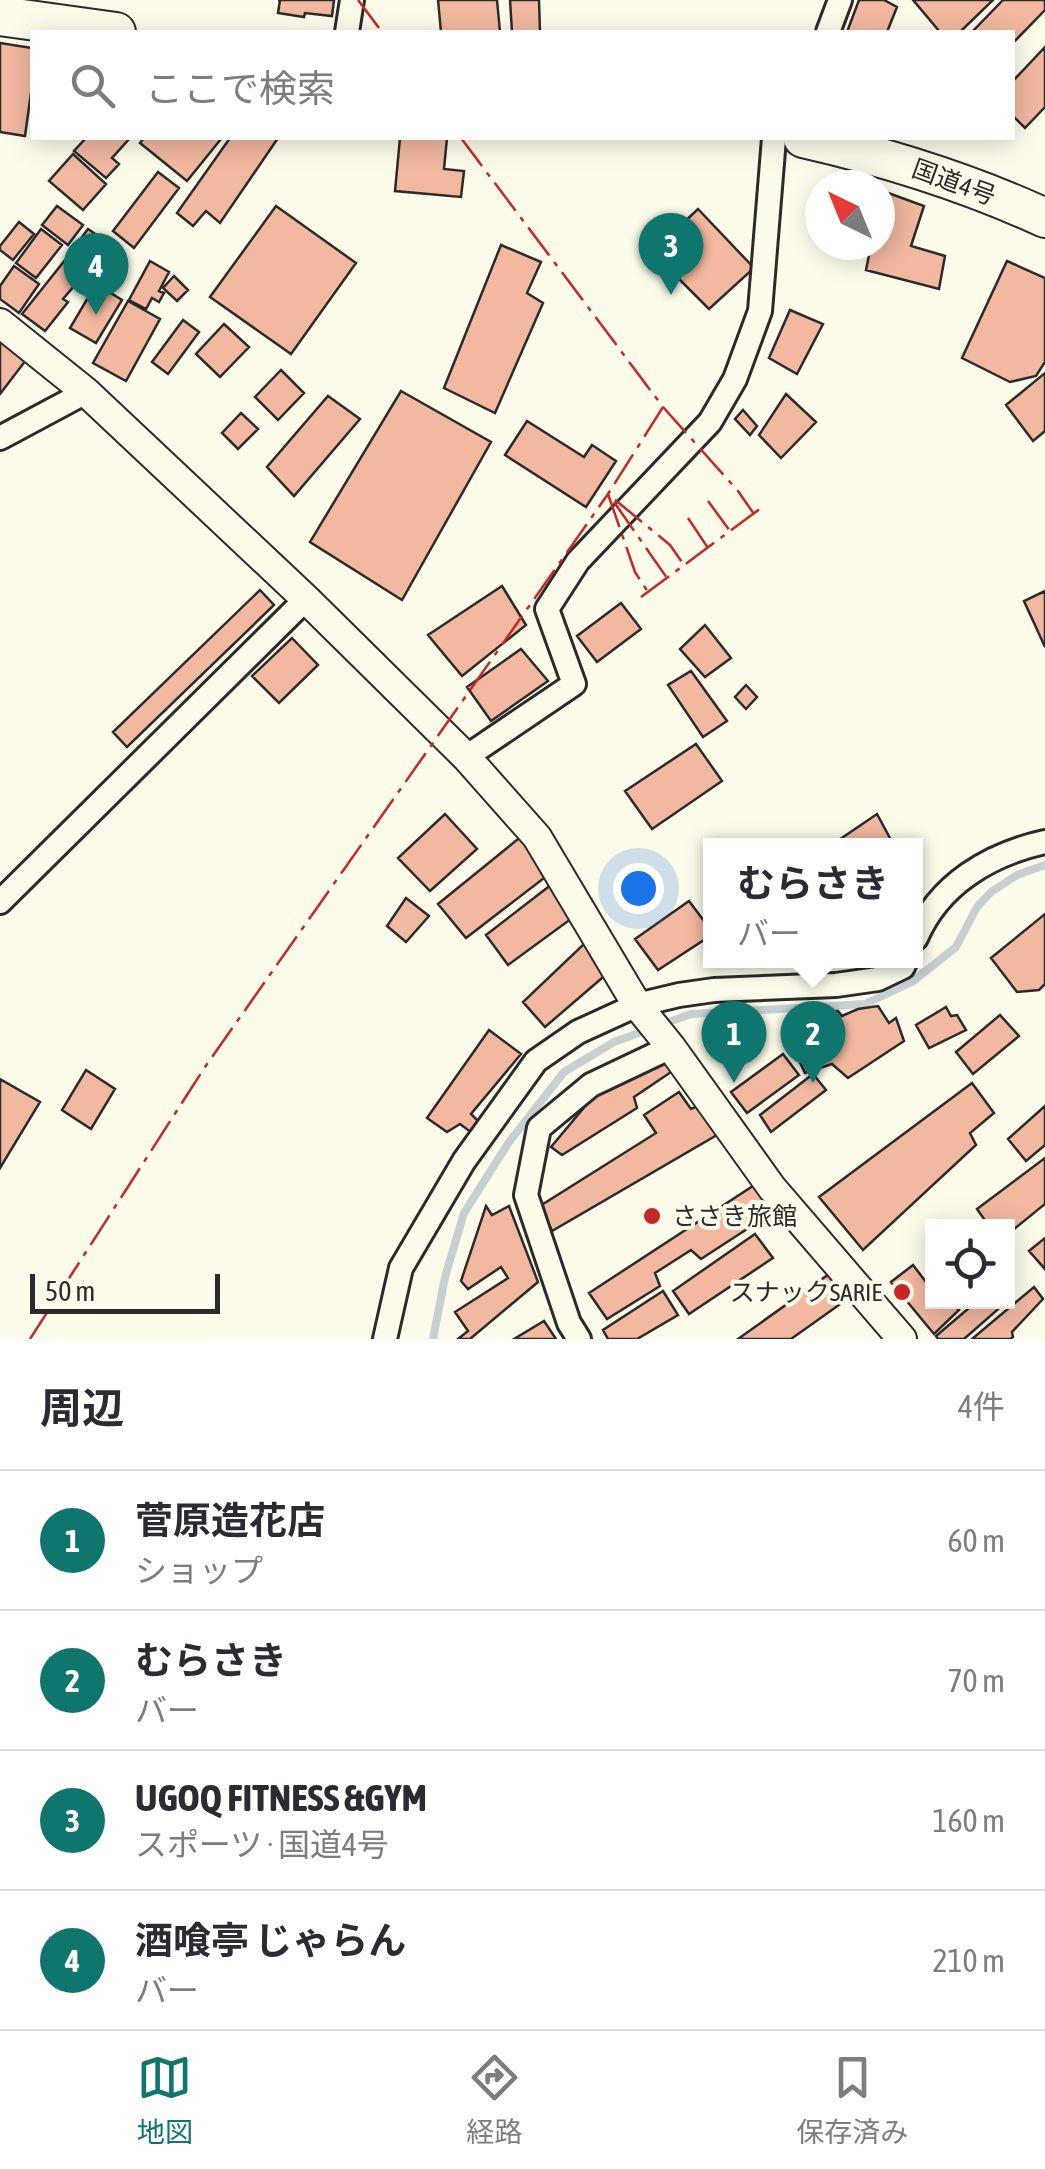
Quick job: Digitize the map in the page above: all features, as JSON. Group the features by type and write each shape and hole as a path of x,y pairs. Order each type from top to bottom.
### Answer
{"highway":[{"path":"0,16 102,30"},
{"name":"国道4号","path":"812,140 943,176 1045,218"}],"street":[{"path":"347,30 352,0"},
{"path":"829,30 840,0"},
{"path":"466,757 574,684 547,609 578,562 710,422 735,379 760,311 774,140"},
{"path":"0,323 86,392 466,757 537,837 655,1027 772,1188 902,1339"},
{"path":"0,438 86,392"},
{"path":"0,902 306,600"},
{"path":"923,920 968,872 1017,848 1045,842"},
{"path":"579,1339 569,1323 526,1195 539,1128 655,1027 679,995 836,985 878,979 901,968"},
{"path":"385,1339 401,1268 464,1161 536,1061 578,1032 655,1027"}],"building":[{"path":"280,0 334,0 332,16 278,13"},
{"path":"438,0 497,0 500,30 441,30"},
{"path":"510,0 539,0 540,30 512,30"},
{"path":"859,0 884,0 897,7 888,30 848,30"},
{"path":"913,0 993,0 962,30 938,30"},
{"path":"1003,0 1045,0 1045,10 1015,41 1015,30 974,30"},
{"path":"0,43 30,48 25,136 0,132"},
{"path":"1045,47 1045,107 1025,128 1015,118 1015,79"},
{"path":"84,140 128,140 112,158 119,164 106,178 74,151"},
{"path":"142,140 220,140 187,181 140,143"},
{"path":"229,140 277,140 220,223 206,211 193,226 177,213"},
{"path":"400,140 447,140 444,169 464,171 461,197 395,191"},
{"path":"73,154 106,184 83,210 49,181"},
{"path":"158,172 179,188 134,248 113,231"},
{"path":"895,195 924,206 911,246 945,256 939,289 866,270 868,260 895,260"},
{"path":"57,206 83,225 68,245 42,225"},
{"path":"276,206 356,263 291,354 210,297"},
{"path":"698,209 754,268 709,309 652,252"},
{"path":"19,222 34,234 13,260 0,246"},
{"path":"41,229 62,245 36,278 16,263"},
{"path":"88,229 110,244 92,269 70,253"},
{"path":"501,245 541,262 527,293 543,303 495,413 444,388"},
{"path":"69,255 84,266 63,299 68,302 45,331 22,314"},
{"path":"150,261 169,272 159,291 164,293 159,302 152,298 146,309 129,300"},
{"path":"1007,261 1045,278 1045,362 1036,376 1010,382 962,358"},
{"path":"14,266 39,284 19,313 0,299 0,286"},
{"path":"174,276 188,290 177,301 163,288"},
{"path":"96,284 122,300 96,343 70,328"},
{"path":"128,301 160,319 126,381 93,363"},
{"path":"790,310 823,324 797,374 769,358"},
{"path":"183,320 199,332 168,374 152,362"},
{"path":"224,324 249,347 220,377 196,354"},
{"path":"0,341 26,360 0,394"},
{"path":"281,370 304,393 278,420 255,397"},
{"path":"1045,373 1045,431 1033,441 1006,405"},
{"path":"401,391 491,442 402,600 310,542"},
{"path":"786,394 816,422 781,458 759,435"},
{"path":"328,396 360,419 294,496 267,467"},
{"path":"743,410 757,426 750,435 735,419"},
{"path":"241,413 258,429 238,449 222,433"},
{"path":"527,421 584,457 592,445 616,461 586,507 505,455"},
{"path":"502,586 526,625 462,676 428,635"},
{"path":"260,590 274,605 127,747 113,732"},
{"path":"1045,591 1045,647 1024,601"},
{"path":"621,603 641,629 597,662 577,636"},
{"path":"705,625 731,658 705,677 680,649"},
{"path":"292,638 318,665 279,703 252,676"},
{"path":"521,649 548,681 491,721 467,687"},
{"path":"691,671 727,721 703,737 668,685"},
{"path":"746,685 757,697 746,709 735,697"},
{"path":"696,744 722,781 652,829 625,791"},
{"path":"445,814 477,849 430,891 398,858"},
{"path":"877,814 890,838 842,838"},
{"path":"523,835 548,875 466,938 438,904"},
{"path":"556,881 575,916 508,965 486,935"},
{"path":"406,898 429,916 406,942 387,926"},
{"path":"689,901 703,920 703,941 658,970 635,939"},
{"path":"1045,914 1045,984 1039,990 1017,992 991,958"},
{"path":"586,942 609,972 545,1027 523,1002"},
{"path":"878,1006 889,1023 896,1018 904,1041 848,1078 832,1064 805,1073 785,1031 800,1012 838,1011 842,1016"},
{"path":"946,1007 951,1016 957,1015 966,1030 929,1048 916,1025"},
{"path":"1000,1015 1019,1036 973,1074 956,1052"},
{"path":"489,1030 521,1054 471,1114 479,1122 472,1133 460,1124 447,1132 427,1118"},
{"path":"783,1054 799,1075 747,1113 731,1092"},
{"path":"657,1058 674,1070 634,1097 637,1108 562,1155 551,1147 592,1098"},
{"path":"86,1070 115,1089 91,1129 62,1110"},
{"path":"813,1074 826,1090 771,1132 760,1115"},
{"path":"0,1079 40,1102 0,1168"},
{"path":"972,1083 994,1113 970,1133 976,1145 863,1250 819,1197"},
{"path":"679,1092 691,1109 704,1103 722,1132 552,1231 540,1206 656,1133 644,1115"},
{"path":"1045,1106 1045,1145 1026,1161 1008,1139"},
{"path":"1045,1158 1045,1204 1015,1228 1015,1219 984,1219 977,1209"},
{"path":"759,1182 778,1209 701,1259 691,1250 655,1273 660,1286 607,1319 589,1293"},
{"path":"486,1206 492,1215 509,1206 538,1282 470,1339 458,1339 468,1331 455,1312 508,1278 501,1267 468,1289 461,1281"},
{"path":"755,1234 773,1258 689,1314 673,1291"},
{"path":"1045,1238 1045,1269 1029,1251"},
{"path":"913,1265 925,1281 925,1309 959,1310 934,1334 891,1282"},
{"path":"829,1274 846,1300 791,1339 738,1339"},
{"path":"1034,1287 1043,1299 1010,1339 972,1339 1008,1309 1015,1309 1015,1303"},
{"path":"663,1291 678,1315 637,1339 608,1339 603,1330"},
{"path":"968,1309 998,1309 964,1339 936,1336"},
{"path":"544,1321 556,1339 514,1339"}],"waterway":[{"path":"433,1339 445,1277 464,1213 509,1142 564,1072 614,1042 691,1014 865,1004 912,982 956,947 977,907 991,892 1017,875 1045,865"}],"power":[{"path":"358,0 380,30"},
{"path":"463,140 663,407 754,514"},
{"path":"663,407 608,494 670,545 684,565"},
{"path":"608,494 635,572 648,592"},
{"path":"30,1339 205,1067 608,494"},
{"path":"708,501 730,531"},
{"path":"614,502 667,578"},
{"path":"641,597 765,505"},
{"path":"688,518 708,548"}],"place":[{"name":"UGOQ FITNESS &GYM","path":"671,295"},
{"name":"酒喰亭 じゃらん","path":"96,315"},
{"name":"菅原造花店","path":"734,1083"},
{"name":"むらさき","path":"813,1083"},
{"name":"ささき旅館","path":"652,1216"},
{"name":"スナックSARIE","path":"902,1292"}]}
